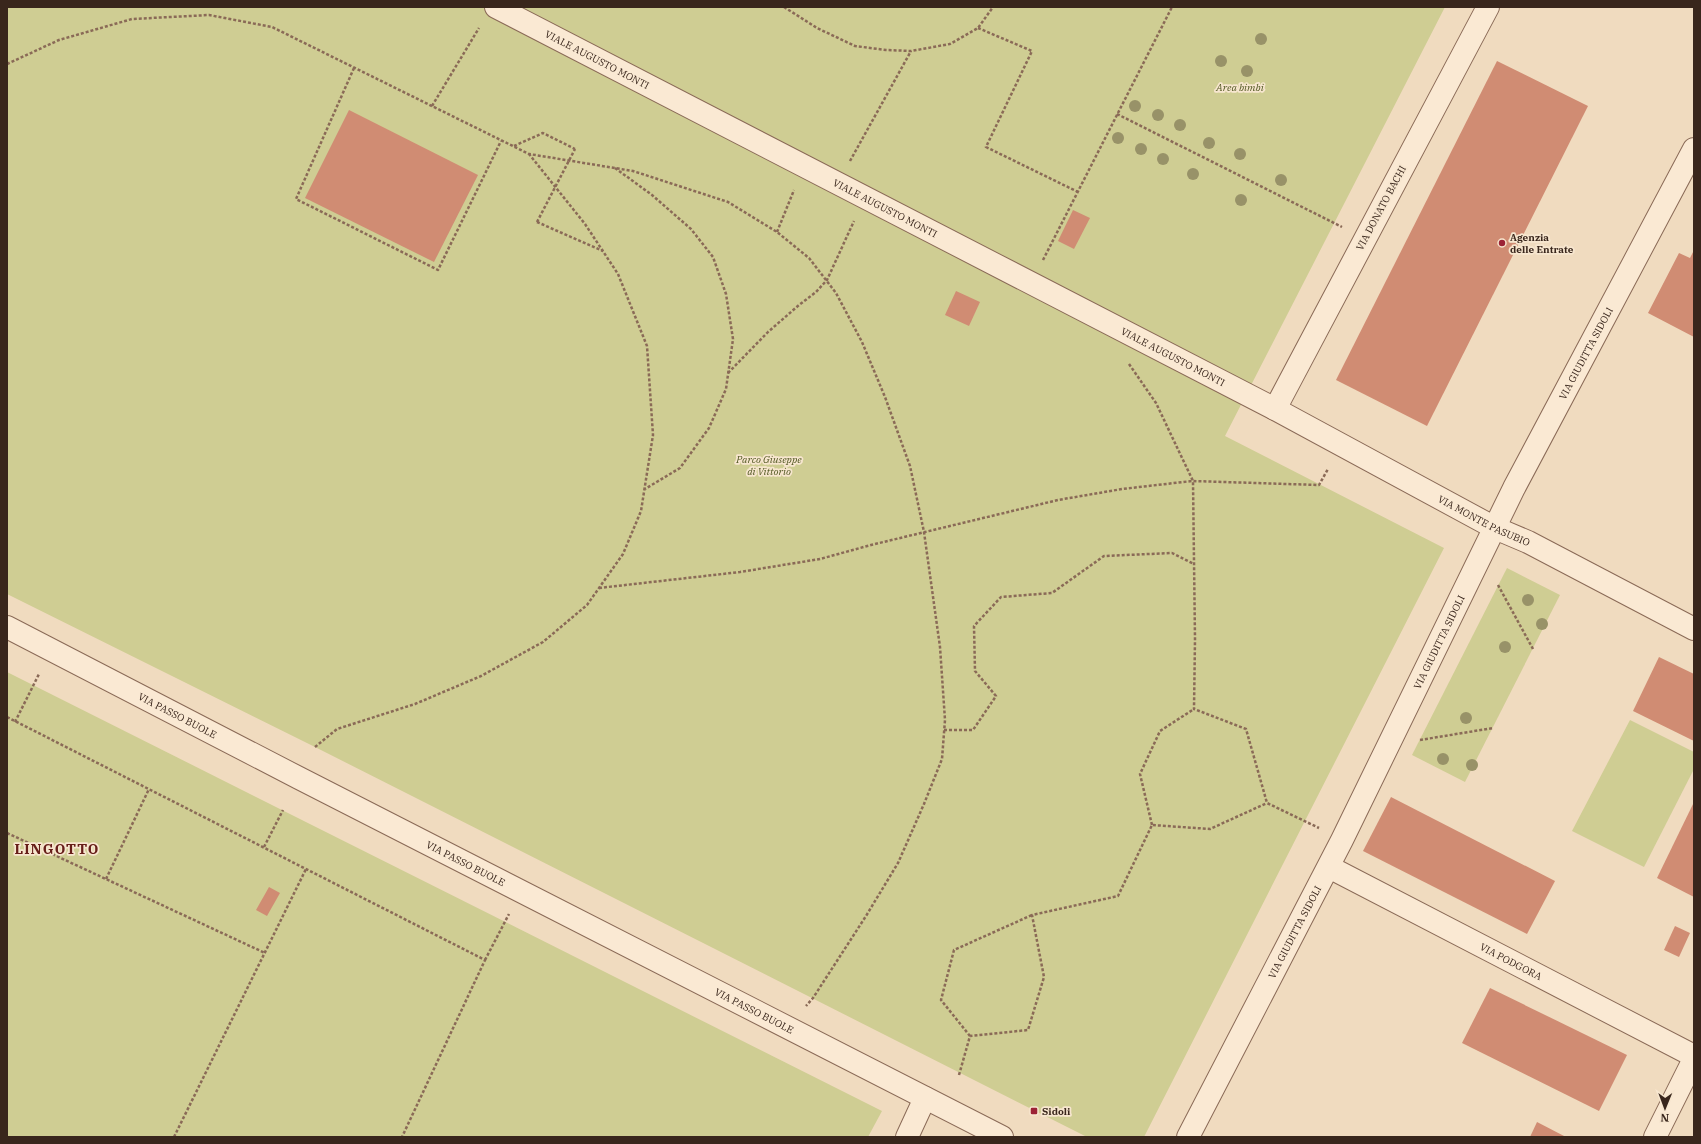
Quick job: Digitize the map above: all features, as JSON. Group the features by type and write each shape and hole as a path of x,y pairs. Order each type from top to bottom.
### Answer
{"street":[{"name":"VIALE AUGUSTO MONTI","path":"496,7 1275,409"},
{"name":"VIA DONATO BACHI","path":"1275,409 1488,7"},
{"name":"VIA GIUDITTA SIDOLI","path":"1188,1137 1329,867 1495,528 1694,149"},
{"name":"VIA MONTE PASUBIO","path":"1275,409 1495,528 1528,542 1694,629"},
{"name":"VIA PASSO BUOLE","path":"7,627 521,892 1002,1137"},
{"name":"VIA PODGORA","path":"1329,867 1694,1056"},
{"path":"1655,1137 1694,1059"},
{"path":"906,1137 926,1098"}],"path":[{"path":"784,7 817,28 855,46 886,50 911,51 950,44 978,28 993,7"},
{"path":"1031,283 1172,7"},
{"path":"7,64 59,40 132,19 209,15 272,27 528,154 639,173 728,202 777,232 809,258 836,293 862,342 885,397 910,466 924,532 940,648 945,720 942,759 898,863 813,998 786,1027"},
{"path":"432,106 480,27"},
{"path":"978,28 1032,51 986,147 1078,192"},
{"path":"837,183 911,51"},
{"path":"354,68 296,199 438,270 501,141"},
{"path":"1117,114 1365,238"},
{"path":"513,146 542,134 575,149 538,222 604,252"},
{"path":"315,747 337,729 416,704 481,676 543,642 587,605 622,554 641,511 653,434 647,346 618,274 585,224 528,154"},
{"path":"777,232 804,166"},
{"path":"614,168 652,195 692,229 713,257 726,294 733,339 726,389 709,428 680,468 645,489"},
{"path":"728,374 768,332 799,304 816,292 826,280 865,197"},
{"path":"1124,357 1156,403 1193,481 1195,639 1194,709"},
{"path":"599,588 740,572 820,559 1058,500 1122,488 1193,481 1319,485 1341,446"},
{"path":"944,730 973,730 996,696 975,671 974,626 1001,597 1052,593 1104,556 1172,553 1194,564"},
{"path":"1498,585 1533,649"},
{"path":"15,722 51,650"},
{"path":"1194,709 1246,729 1267,803 1342,840"},
{"path":"970,1036 941,1000 954,950 1032,915 1118,896 1152,825 1140,774 1160,731 1194,709"},
{"path":"7,717 486,960"},
{"path":"1420,740 1493,728"},
{"path":"106,879 149,789"},
{"path":"1152,825 1210,829 1267,803"},
{"path":"264,847 283,810"},
{"path":"7,834 265,953"},
{"path":"174,1137 306,868"},
{"path":"402,1137 486,960 521,892"},
{"path":"970,1036 1028,1030 1044,976 1032,915"},
{"path":"959,1074 970,1036"}],"green space":[{"name":"Parco Giuseppe di Vittorio","path":"7,7 1445,7 1225,436 1444,548 1144,1137 1087,1137 315,747 7,594"},
{"path":"1507,568 1560,595 1465,782 1412,755"},
{"path":"7,672 882,1111 868,1137 7,1137"},
{"path":"1630,720 1694,752 1694,769 1644,867 1572,831"}],"building":[{"path":"1497,61 1588,106 1427,426 1336,380"},
{"path":"349,110 478,175 434,262 305,198"},
{"path":"1073,210 1090,218 1074,249 1058,241"},
{"path":"1694,250 1694,337 1648,313 1679,253 1690,258"},
{"path":"956,291 980,302 969,326 945,315"},
{"path":"1659,657 1694,674 1694,741 1633,711"},
{"path":"1391,797 1555,881 1527,934 1363,851"},
{"path":"1694,802 1694,897 1657,878"},
{"path":"269,887 280,893 267,916 256,910"},
{"path":"1675,926 1690,933 1679,957 1664,950"},
{"path":"1490,988 1627,1055 1599,1111 1462,1043"},
{"path":"1537,1122 1566,1137 1530,1137"}],"place":[{"name":"Agenzia delle Entrate","path":"1502,243"},
{"name":"Sidoli","path":"1034,1111"}],"district":[{"name":"LINGOTTO","path":"57,849"}],"park label":[{"name":"Area bimbi","path":"1240,87"}]}
